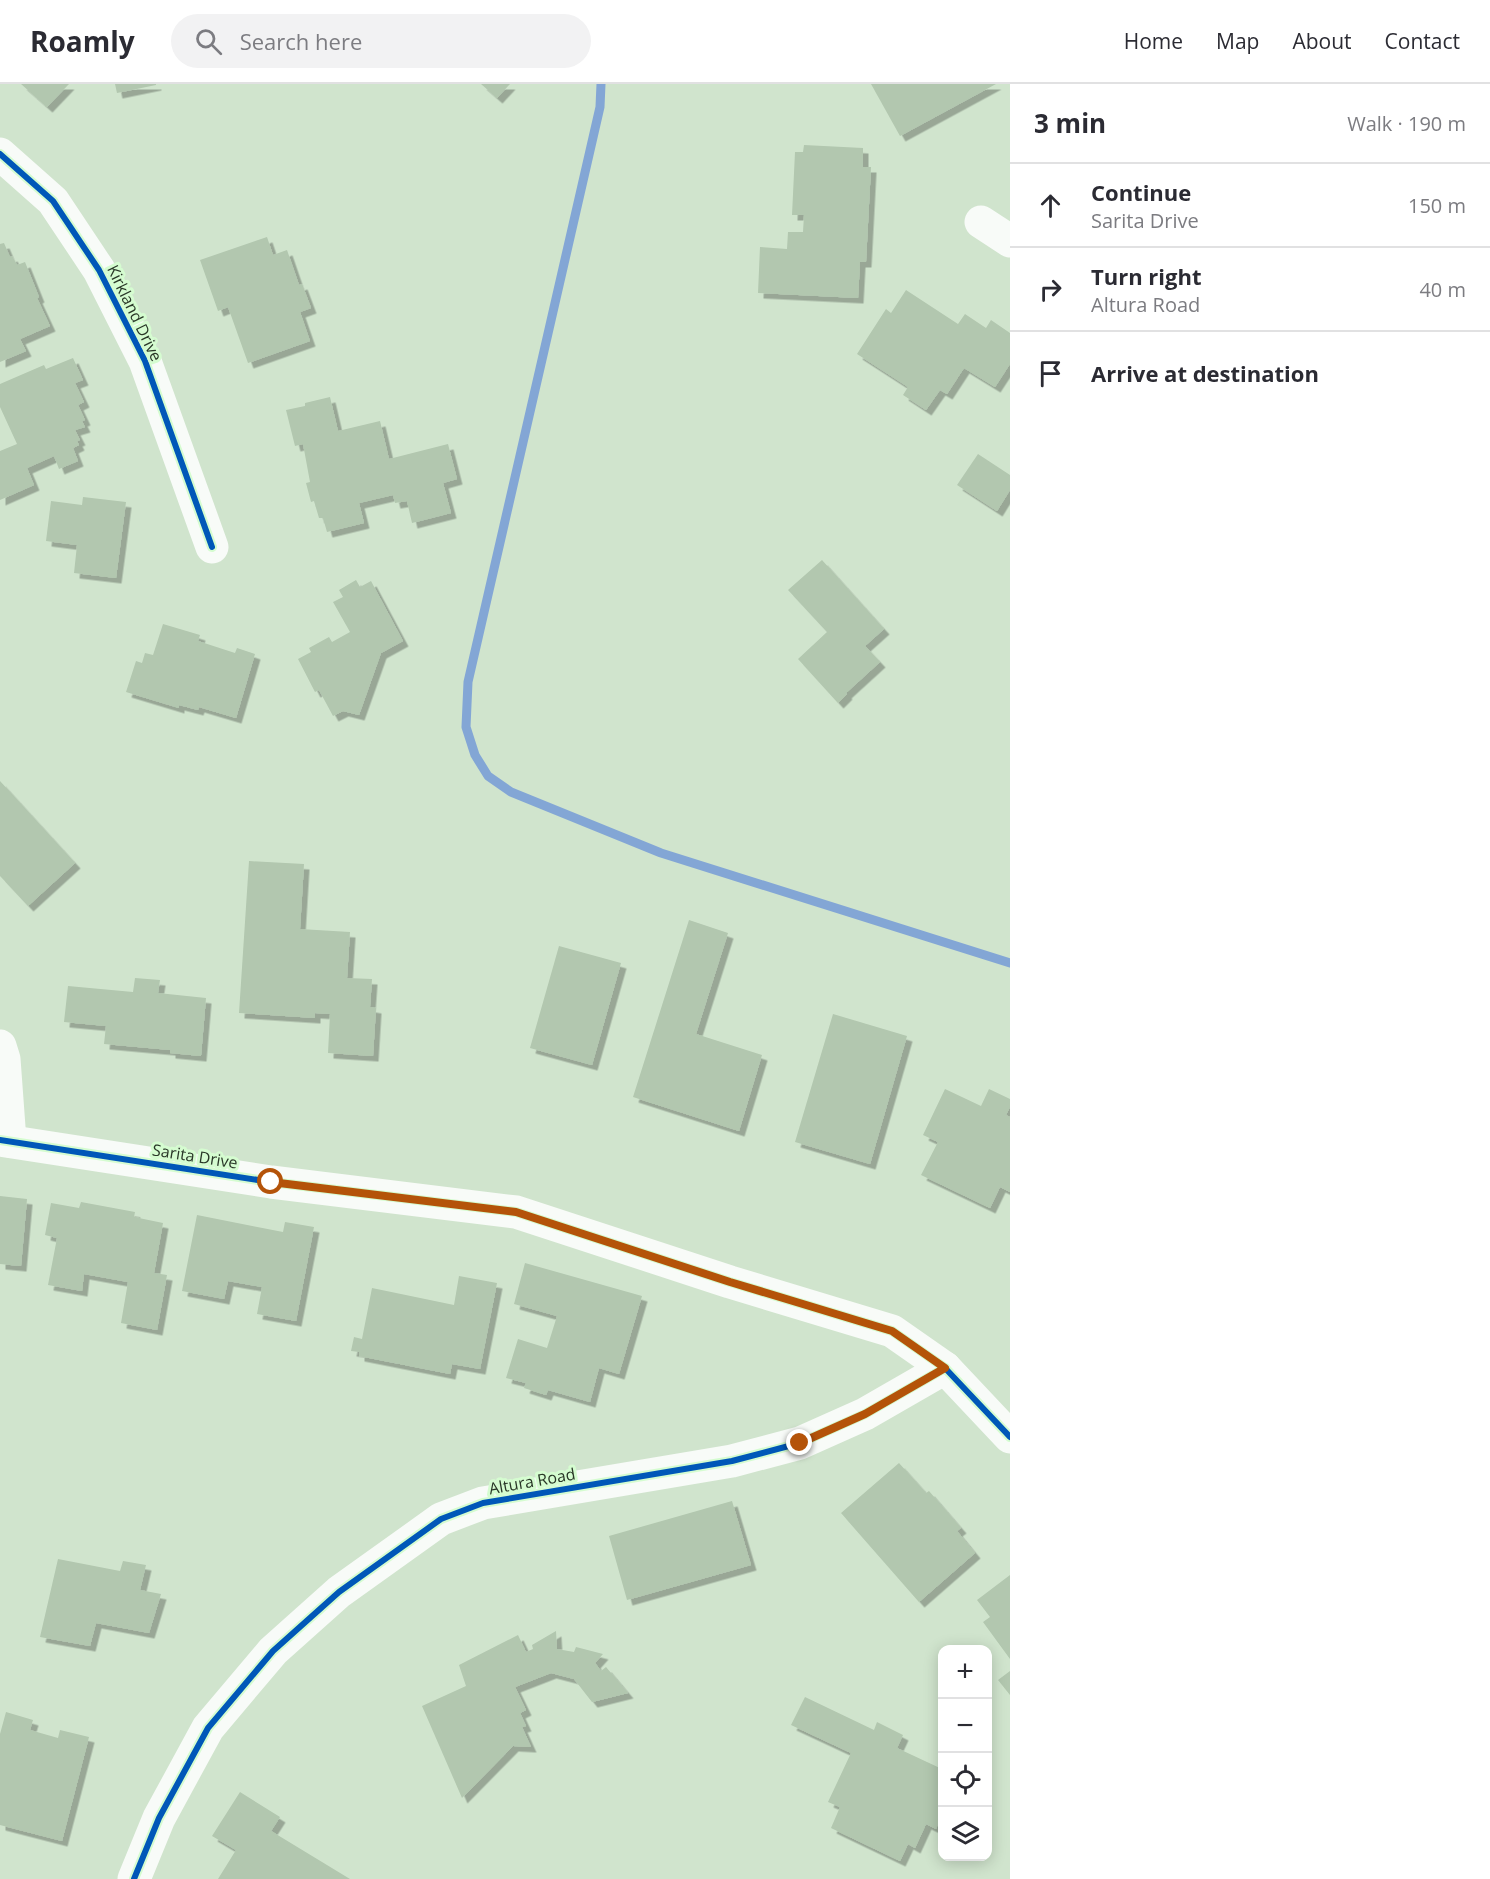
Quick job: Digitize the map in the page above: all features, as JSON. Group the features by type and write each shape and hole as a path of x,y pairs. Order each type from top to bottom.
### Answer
{"street":[{"name":"Kirkland Drive","path":"0,154 52,201 99,270 145,361 212,547"},
{"path":"981,222 1010,241"},
{"path":"0,1046 4,1059 5,1141"},
{"name":"Sarita Drive","path":"5,1141 271,1182 516,1212 730,1282 892,1331 945,1368 1010,1437"},
{"name":"Altura Road","path":"134,1879 159,1818 208,1728 273,1650 339,1592 441,1519 483,1503 732,1461 800,1443 865,1414 945,1368"}],"building":[{"path":"21,84 69,84 47,107"},
{"path":"115,84 156,84 156,85 117,93"},
{"path":"481,84 510,84 497,98"},
{"path":"871,84 996,84 900,136"},
{"path":"804,145 863,148 863,167 871,167 866,262 860,262 858,298 758,293 760,247 787,249 788,232 803,232 804,215 792,215 795,152 803,152"},
{"path":"267,237 273,255 287,250 299,285 302,284 311,308 300,312 310,341 248,363 228,307 218,311 200,260"},
{"path":"4,243 10,257 12,256 17,265 25,262 39,297 37,298 50,326 20,339 26,351 0,362 0,244"},
{"path":"906,290 958,324 965,314 986,328 991,320 1010,333 1010,364 995,387 964,368 947,394 940,390 926,410 903,395 908,387 857,354 886,309 891,313"},
{"path":"73,358 83,380 75,383 84,402 78,405 85,420 82,421 85,427 75,430 80,440 77,441 79,445 73,448 78,461 59,469 54,456 27,468 34,485 0,500 0,451 17,444 0,407 0,384 44,365 46,369"},
{"path":"330,397 338,431 380,421 389,459 448,444 457,479 443,483 451,513 412,523 407,501 395,503 393,495 359,503 364,523 327,532 323,518 319,518 314,501 311,502 306,483 310,482 303,444 295,446 286,410"},
{"path":"978,454 1010,475 1010,490 997,511 957,485"},
{"path":"83,497 126,502 116,578 74,573 77,545 46,541 51,501 82,505"},
{"path":"822,560 884,629 865,646 880,662 838,703 798,659 827,632 788,590"},
{"path":"356,580 360,587 371,581 403,641 381,653 359,715 343,711 333,716 319,690 315,692 298,659 311,652 309,648 329,637 332,642 350,632 333,602 343,597 339,590"},
{"path":"163,624 200,635 198,641 235,653 237,648 255,654 236,718 199,707 198,710 179,705 179,708 126,692 136,661 142,663 145,653 153,655"},
{"path":"0,781 75,863 28,906 0,876"},
{"path":"249,861 304,864 300,929 350,932 347,978 372,979 370,1007 376,1008 373,1056 328,1053 330,1014 315,1013 315,1018 239,1013"},
{"path":"689,920 728,933 696,1034 762,1055 739,1131 633,1097"},
{"path":"559,946 621,963 592,1065 530,1048"},
{"path":"135,978 160,980 158,993 206,998 201,1056 170,1053 170,1050 104,1044 106,1026 64,1022 68,986 133,992"},
{"path":"833,1014 907,1036 870,1164 795,1142"},
{"path":"945,1089 981,1106 989,1089 1010,1099 1010,1107 1006,1115 1010,1117 1010,1192 1000,1187 990,1208 921,1175 938,1142 923,1135"},
{"path":"0,1196 27,1199 21,1266 0,1264"},
{"path":"81,1202 135,1212 134,1217 163,1223 154,1273 167,1275 157,1330 121,1323 128,1282 84,1274 82,1291 48,1285 57,1238 45,1235 51,1203 79,1208"},
{"path":"197,1215 283,1232 285,1222 314,1227 296,1321 257,1314 262,1287 228,1281 224,1299 182,1291"},
{"path":"525,1263 642,1296 619,1374 599,1368 590,1402 548,1390 546,1395 524,1388 526,1383 506,1378 518,1339 547,1348 557,1316 514,1304"},
{"path":"459,1276 497,1283 480,1369 452,1364 450,1374 359,1356 359,1352 351,1351 354,1337 362,1339 372,1288 454,1305"},
{"path":"899,1463 926,1493 929,1491 961,1528 957,1531 975,1553 919,1602 841,1513"},
{"path":"732,1501 751,1565 627,1600 609,1536"},
{"path":"58,1559 120,1571 123,1561 146,1565 140,1590 161,1594 149,1633 96,1623 90,1646 40,1637"},
{"path":"1010,1575 1010,1659 983,1622 990,1617 977,1600"},
{"path":"556,1631 557,1649 574,1652 576,1647 603,1654 595,1663 601,1671 606,1667 628,1693 592,1702 574,1679 551,1673 515,1687 526,1710 520,1713 526,1726 522,1727 531,1747 513,1746 462,1798 422,1706 466,1686 459,1665 518,1635 526,1652 533,1649 532,1645"},
{"path":"1010,1671 1010,1695 998,1680"},
{"path":"805,1697 874,1730 877,1722 903,1735 897,1748 938,1767 938,1824 936,1829 926,1824 915,1848 908,1844 900,1861 831,1828 840,1807 828,1802 851,1753 791,1725"},
{"path":"6,1712 33,1720 30,1730 58,1738 60,1730 89,1737 62,1841 0,1825 0,1734"},
{"path":"240,1792 280,1817 271,1831 350,1879 218,1879 236,1850 212,1836"}],"waterway":[{"path":"601,84 600,107 468,682 466,727 475,755 488,776 511,792 661,853 1010,963"}],"cycle path":[{"path":"0,154 53,201 99,270 145,361 212,547"},
{"path":"0,1140 271,1182 516,1212 730,1282 892,1331 945,1368 1010,1437"},
{"path":"134,1879 159,1818 208,1728 273,1651 339,1592 441,1519 483,1503 732,1461 800,1443 865,1414 945,1368"}],"route":[{"path":"271,1182 516,1212 730,1282 892,1331 945,1368 865,1414 800,1443"}]}
